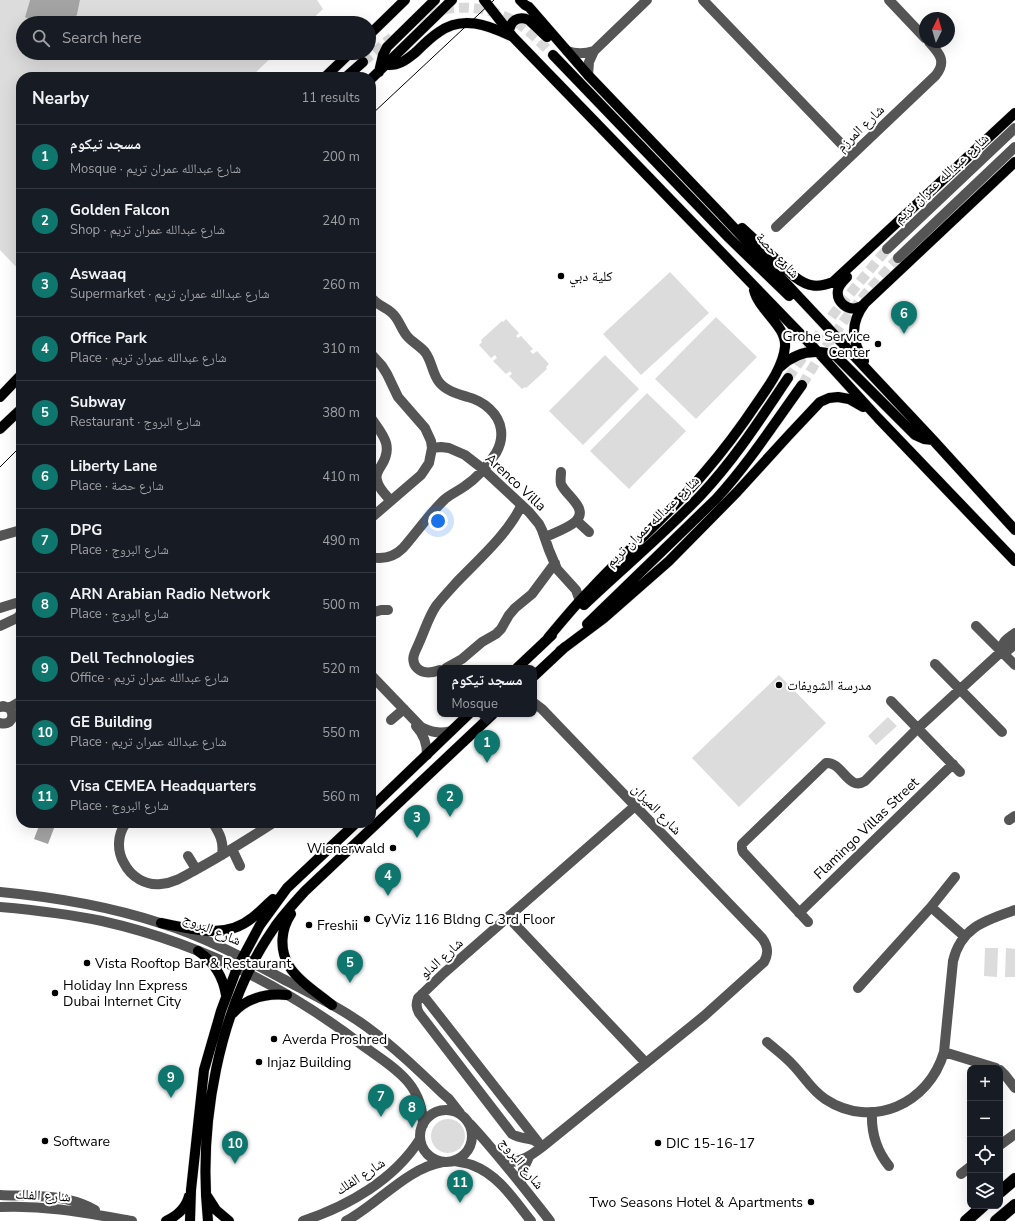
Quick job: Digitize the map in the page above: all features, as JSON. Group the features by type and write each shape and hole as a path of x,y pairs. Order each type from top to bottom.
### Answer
{"highway":[{"path":"1003,1189 1015,1179"},
{"path":"996,1221 1015,1205"},
{"path":"966,1221 980,1209"}],"main road":[{"path":"376,28 405,0"},
{"path":"383,68 383,55 387,47 435,0"},
{"path":"376,74 452,0"},
{"path":"484,0 511,34 817,351 878,418 1015,561"},
{"name":"شارع حصة","path":"520,0 525,5 528,4 588,75 722,215 933,440 1015,530"},
{"path":"511,34 511,24 513,21 525,18 548,38 560,43"},
{"path":"383,68 401,63 439,32 455,24 482,24 511,34"},
{"path":"553,55 729,238 788,296 809,309"},
{"path":"330,72 343,60"},
{"path":"352,72 363,62"},
{"path":"722,215 746,232 803,283 812,286 824,286 833,282 859,259 1015,113"},
{"path":"859,259 856,266 840,285 838,290 840,301 848,308 859,308 865,303 1015,162"},
{"path":"548,638 592,587 704,474 744,423 779,368 786,346 785,338 781,330 757,299 754,286"},
{"path":"865,303 856,320 854,336 859,354 874,378"},
{"path":"779,368 796,355 806,352 826,352 836,356 908,429 919,437 933,440"},
{"name":"شارع عبدالله عمران تريم","path":"520,665 702,494 739,450 788,378"},
{"path":"0,397 16,380"},
{"name":"شارع عبدالله عمران تريم","path":"537,673 716,500 751,458 802,385"},
{"path":"0,397 16,386"},
{"path":"560,652 604,618 669,561 737,492 820,402 838,396 850,399 878,418"},
{"path":"0,430 16,414"},
{"path":"376,803 466,717"},
{"path":"376,824 490,717"},
{"path":"160,923 208,932 222,932 234,929 253,918 351,828"},
{"path":"208,1221 205,1193 206,1152 215,1077 231,1016 248,974 274,929 286,913 305,891 372,828"},
{"path":"190,1221 191,1190 204,1070 211,1044 226,996 242,957 260,924 287,888"},
{"path":"305,891 287,920 283,930 283,952 288,966 298,977 332,1005"},
{"path":"198,951 207,957 221,975 226,996"},
{"path":"231,1016 238,1009 256,998 276,994 287,995"},
{"path":"166,1221 175,1216 183,1208 188,1200 191,1190"},
{"path":"205,1193 216,1210 229,1221"}],"street":[{"path":"588,75 590,62 594,51 647,0"},
{"path":"703,0 852,155"},
{"path":"889,0 919,32"},
{"name":"شارع المرزم","path":"776,228 936,75 941,66 941,60 940,55 934,48"},
{"path":"567,51 583,54 594,51"},
{"name":"شارع عبدالله عمران تريم","path":"887,249 1015,128"},
{"name":"شارع عبدالله عمران تريم","path":"898,258 1015,147"},
{"path":"376,302 378,305 391,311 406,335 423,350 431,362 439,382 451,391 478,401 491,411 497,418 501,435 497,452 483,469 472,481 451,494 439,505 404,548 397,554 389,557 381,559 376,558"},
{"path":"376,359 387,374 398,397 424,428 431,441 432,448 429,463 421,475 376,514"},
{"path":"376,425 385,437 387,443 386,457 377,473 376,478 377,483 391,501"},
{"name":"Arenco Villa","path":"432,448 457,451 465,455 483,469 534,518 539,524 545,537 558,571 576,590 580,601"},
{"path":"545,537 572,524 579,517 579,508 562,485 560,478 561,472"},
{"path":"437,671 427,673 420,671 415,666 413,659 414,652 419,645 429,617 443,597 506,531 521,506"},
{"path":"577,520 589,532"},
{"path":"0,536 16,531"},
{"path":"451,665 462,659 482,642 496,634 515,608 532,594 556,564 582,586 592,587"},
{"path":"0,608 16,603"},
{"path":"376,612 388,610"},
{"path":"0,626 16,620"},
{"path":"976,626 1015,665"},
{"path":"1002,651 1003,643 1015,633"},
{"path":"808,922 743,852 742,844 824,764 829,762 832,763 854,783 862,783 918,728 1002,651 1007,651 1015,644"},
{"path":"935,664 1002,732"},
{"path":"376,680 421,726 435,732 443,733 450,731"},
{"path":"891,701 960,772"},
{"path":"5,708 16,703"},
{"name":"شارع الميزان","path":"504,1163 516,1162 529,1157 540,1144 646,1063 704,1016 764,962 767,958 768,952 765,942 752,928 538,706"},
{"path":"0,723 8,723 12,719 13,713 5,708"},
{"path":"391,720 404,710"},
{"path":"404,710 423,735 427,748 427,755"},
{"name":"Flamingo Villas Street","path":"799,913 953,764"},
{"name":"شارع الدلو","path":"540,1144 533,1139 512,1134 419,1013 416,1008 416,1003 418,998 444,972 635,806"},
{"path":"124,828 119,840 120,856 127,869 139,879 153,884 176,881 222,856 265,828"},
{"path":"216,828 222,840 222,856"},
{"path":"220,833 233,842 236,847 240,866"},
{"path":"188,856 196,869"},
{"path":"858,988 931,907 955,877"},
{"name":"شارع البروج","path":"0,892 34,895 119,911 180,930 242,957 332,1005 368,1028 446,1096 460,1113"},
{"name":"شارع البروج","path":"0,907 70,915 135,930 198,951 237,968 287,995 349,1035 399,1073 409,1082 417,1094 421,1107 423,1125"},
{"path":"931,907 964,936"},
{"path":"767,1042 792,1064 812,1088 824,1099 835,1105 864,1112 872,1112 896,1107 911,1099 924,1089 934,1075 941,1060 944,1052 953,961 957,948 964,936 978,924 1015,910"},
{"path":"508,917 646,1063"},
{"path":"422,994 540,1144"},
{"path":"944,1052 986,1065"},
{"path":"1003,1073 1015,1088"},
{"path":"452,1110 460,1113 470,1124 472,1133 472,1142 468,1150 462,1157 450,1162 436,1160 423,1148 420,1140 423,1125 428,1118 439,1111 452,1110"},
{"path":"872,1112 872,1129 876,1145 889,1166"},
{"name":"شارع البروج","path":"470,1124 521,1182 550,1221"},
{"path":"1003,1143 1015,1134"},
{"name":"شارع الفلك","path":"303,1221 348,1202 382,1180 404,1161 420,1140"},
{"path":"521,1182 523,1170 529,1157"},
{"name":"شارع البروج","path":"450,1162 471,1164 493,1176 510,1193 531,1221"},
{"name":"شارع الفلك","path":"346,1221 379,1199 414,1172 430,1165 450,1162"},
{"path":"961,1174 967,1169"},
{"path":"0,1195 46,1196 62,1199 77,1203 105,1216"},
{"name":"شارع الفلك","path":"0,1208 55,1208 132,1221"}],"shaded area":[{"path":"0,0 30,0 25,16 16,16 16,60 269,60 256,72 16,72 16,267 0,250"},
{"path":"30,0 80,0 76,16 25,16"},
{"path":"80,0 317,0 323,9 316,16 76,16"},
{"path":"670,272 709,313 641,375 603,334"},
{"path":"716,317 757,357 696,419 655,379"},
{"path":"506,319 519,333 516,336 518,338 521,336 533,349 530,351 533,354 537,351 549,364 546,367 547,369 526,388 525,387 522,389 509,376 512,374 510,371 506,374 493,361 497,358 495,355 491,358 479,345 482,342 481,340"},
{"path":"605,355 639,389 583,445 549,411"},
{"path":"647,393 686,431 629,489 590,451"},
{"path":"779,675 826,723 739,807 692,758"},
{"path":"888,717 897,726 876,745 868,736"},
{"path":"38,828 54,828 48,844 34,839"},
{"path":"985,948 998,948 997,977 984,976"},
{"path":"1006,948 1015,949 1015,977 1005,977"},
{"path":"445,1119 451,1119 455,1120 462,1126 465,1136 464,1143 458,1150 451,1153 445,1153 441,1152 434,1146 431,1139 431,1133 432,1129 438,1122"}],"tunnel":[{"path":"416,20 428,14 454,8 481,9 494,12 519,24 553,55"},
{"path":"376,51 392,37"},
{"path":"788,378 835,312 887,249"},
{"path":"802,385 846,318 898,258"}],"tram line":[{"path":"376,110 494,0"},
{"path":"0,467 16,451"}],"place":[{"name":"كلية دبي","path":"561,276"},
{"name":"Liberty Lane","path":"904,334"},
{"name":"Grohe Service Center","path":"878,344"},
{"name":"مدرسة الشويفات","path":"779,685"},
{"name":"مسجد تيكوم","path":"487,763"},
{"name":"Golden Falcon","path":"450,817"},
{"name":"Aswaaq","path":"417,838"},
{"name":"Wienerwald","path":"393,848"},
{"name":"Office Park","path":"388,896"},
{"name":"CyViz 116 Bldng C 3rd Floor","path":"367,919"},
{"name":"Freshii","path":"309,925"},
{"name":"Vista Rooftop Bar & Restaurant","path":"87,963"},
{"name":"Subway","path":"350,983"},
{"name":"Holiday Inn Express Dubai Internet City","path":"55,993"},
{"name":"Averda Proshred","path":"274,1039"},
{"name":"Injaz Building","path":"259,1062"},
{"name":"Dell Technologies","path":"171,1098"},
{"name":"DPG","path":"381,1117"},
{"name":"ARN Arabian Radio Network","path":"412,1128"},
{"name":"Software","path":"45,1141"},
{"name":"DIC 15-16-17","path":"658,1143"},
{"name":"GE Building","path":"235,1164"},
{"name":"Two Seasons Hotel & Apartments","path":"811,1202"},
{"name":"Visa CEMEA Headquarters","path":"460,1203"}]}
